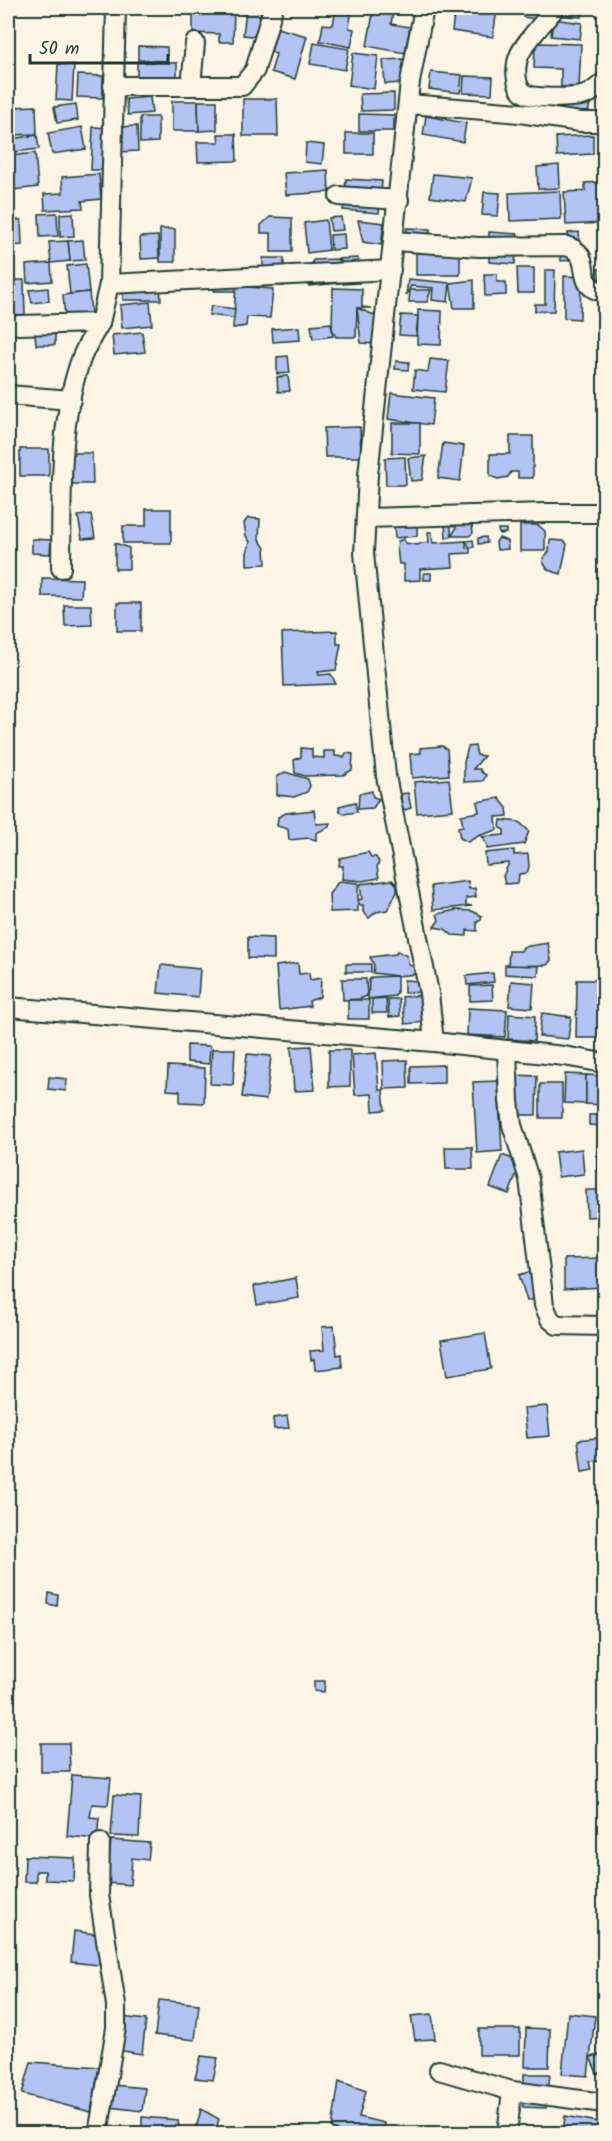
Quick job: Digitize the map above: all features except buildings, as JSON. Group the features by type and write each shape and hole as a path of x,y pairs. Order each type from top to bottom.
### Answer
{"street":[{"path":"61,568 63,454 71,400 85,348 100,323 108,284 116,8"},
{"path":"113,86 242,86 255,70 273,8"},
{"path":"424,8 410,82 368,475 364,553 386,776 429,993 434,1042"},
{"path":"555,8 519,55 516,80 520,89 526,94 551,98 581,96 604,82"},
{"path":"191,86 195,43"},
{"path":"409,105 520,113 580,122 604,122"},
{"path":"339,196 399,200"},
{"path":"394,241 479,247 566,246 574,248 581,256 588,284 592,289 604,292"},
{"path":"108,284 391,270"},
{"path":"18,325 100,323"},
{"path":"8,395 71,400"},
{"path":"366,518 604,513"},
{"path":"8,1007 434,1042 564,1056 604,1063"},
{"path":"507,1050 508,1101 512,1125 529,1179 544,1305 550,1318 557,1325 604,1326"},
{"path":"98,2133 116,2028 116,2005 99,1895 100,1842"},
{"path":"439,2070 512,2091 604,2103"},
{"path":"507,2133 512,2091"}]}
